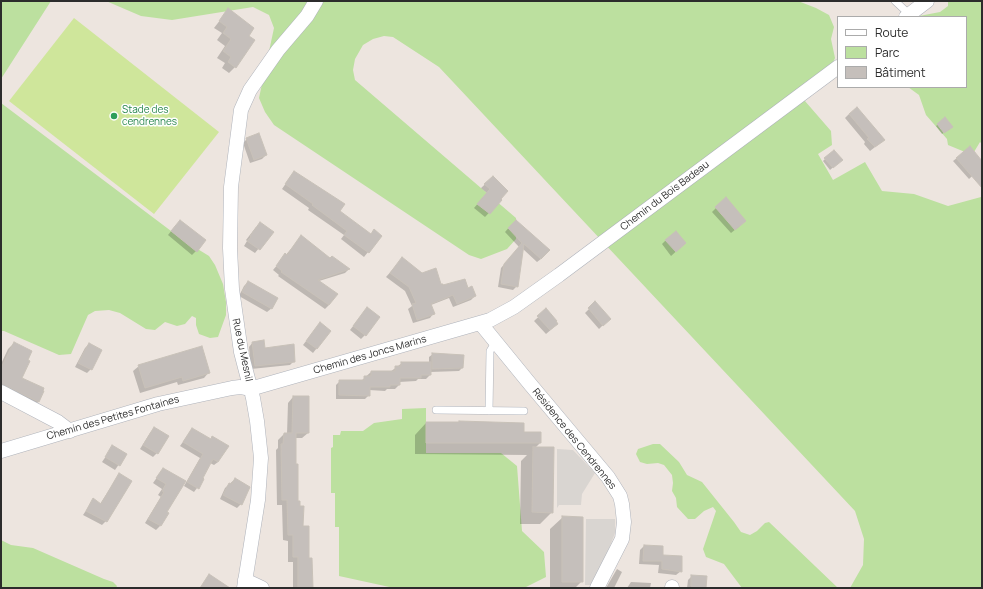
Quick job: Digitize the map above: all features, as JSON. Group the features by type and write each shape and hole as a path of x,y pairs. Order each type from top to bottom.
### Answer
{"street":[{"name":"Rue du Mesnil","path":"245,584 260,479 259,435 241,352 232,290 230,187 241,110 250,90 259,75 278,50 307,16 316,1"},
{"path":"908,16 927,1"},
{"name":"Chemin du Bois Badeau","path":"485,322 514,308 560,275 837,68"},
{"name":"Résidence des Cendrennes","path":"485,322 496,341 604,471 620,496 624,522 622,539 597,588"},
{"name":"Chemin des Joncs Marins","path":"250,389 485,322"},
{"name":"Chemin des Petites Fontaines","path":"1,451 158,404 232,388 240,387 250,389"},
{"path":"1,392 58,422 70,431"},
{"path":"245,584 262,588"}],"lane":[{"path":"895,1 908,16"},
{"path":"489,411 490,351 496,341"},
{"path":"436,410 524,411"}],"green space":[{"path":"1,1 51,1 1,79"},
{"path":"106,1 798,1 829,15 834,27 831,39 835,58 827,76 798,93 831,131 832,145 818,154 833,180 865,162 882,191 914,194 948,206 981,197 982,195 982,588 850,588 863,565 864,539 855,511 439,67 393,37 384,36 373,39 363,45 355,59 353,70 355,80 516,218 516,239 507,249 481,259 469,255 274,125 265,112 259,98 274,28 269,15 253,7 172,20 141,16"},
{"path":"948,1 982,1 982,144 980,142 974,152 965,152 948,145 947,139 926,115 919,95 909,88 967,88 967,16 919,16 940,12 948,6"},
{"name":"Stade des cendrennes","path":"74,18 219,132 154,214 9,101"},
{"path":"1,103 183,240 209,256 215,265 223,284 226,302 226,315 218,337 210,338 199,334 196,325 196,318 192,316 185,324 177,326 165,322 155,330 146,329 120,313 109,310 95,311 88,315 71,354 59,355 1,331"},
{"path":"426,408 426,453 501,453 517,466 522,531 544,552 546,577 524,588 394,588 339,576 339,527 335,527 335,493 331,493 331,448 333,447 333,435 340,435 341,431 363,431 374,423 402,419 402,409"},
{"path":"653,444 660,444 679,462 687,475 702,482 741,532 750,535 757,531 765,523 769,522 838,588 742,588 724,564 706,557 703,549 716,511 713,507 704,511 695,519 688,519 677,507 676,498 672,491 672,475 664,465 658,463 647,464 640,462 636,454 638,449"},
{"path":"1,540 11,545 33,548 113,582 117,586 116,588 1,588"}],"shaded area":[{"path":"557,449 573,450 595,473 582,494 581,505 559,505 557,508"},
{"path":"586,519 615,519 615,533 595,585 585,585"}],"building":[{"path":"228,8 254,28 249,36 255,40 236,68 228,62 231,57 223,51 231,39 223,33 227,27 219,21"},
{"path":"857,107 885,140 875,147 867,139 869,138 849,114"},
{"path":"945,117 953,127 944,133 937,124"},
{"path":"259,133 267,155 254,160 246,138"},
{"path":"970,146 982,161 982,188 956,158"},
{"path":"834,150 843,160 833,168 824,158"},
{"path":"294,171 345,204 340,211 371,234 374,229 382,236 369,253 344,235 347,231 285,184"},
{"path":"493,176 508,191 490,214 477,204 490,189 484,184"},
{"path":"726,197 746,221 735,230 715,207"},
{"path":"180,220 206,240 197,252 171,231"},
{"path":"516,220 550,250 541,259 524,244 518,287 501,284 504,264 522,243 508,228"},
{"path":"260,222 274,232 260,250 247,241"},
{"path":"676,231 686,243 676,252 665,240"},
{"path":"301,235 330,258 332,256 350,269 318,280 338,294 329,305 281,272 282,271 276,266 285,253 287,255"},
{"path":"402,257 422,273 436,268 441,284 443,285 465,279 468,288 472,286 476,296 457,304 453,295 431,304 435,314 417,320 412,304 416,303 409,287 390,273"},
{"path":"248,281 278,298 272,309 242,292"},
{"path":"595,301 611,319 603,326 588,308"},
{"path":"367,307 380,317 366,336 353,326"},
{"path":"546,308 558,324 550,330 537,316"},
{"path":"320,322 331,331 317,349 306,341"},
{"path":"264,340 265,348 294,344 295,362 255,366 252,342"},
{"path":"14,342 32,351 28,360 30,361 22,378 44,388 39,402 1,384 1,368"},
{"path":"89,343 102,350 92,370 78,363"},
{"path":"202,346 210,373 183,381 182,377 145,388 138,365"},
{"path":"432,353 464,355 463,368 432,369"},
{"path":"401,362 431,362 431,375 421,375 421,378 400,378 400,385 390,385 390,387 370,387 370,396 339,395 339,380 364,380 364,376 371,376 371,371 395,371 395,366 401,366"},
{"path":"293,396 309,396 309,433 296,433 296,464 298,464 298,501 300,501 300,506 304,506 303,526 309,526 309,558 312,558 313,588 298,588 298,557 293,557 293,535 288,535 287,500 282,500 281,444 283,444 284,433 292,433"},
{"path":"459,421 524,423 524,432 541,432 541,443 426,443 426,422"},
{"path":"154,427 169,436 158,454 143,445"},
{"path":"192,428 211,439 212,436 229,446 218,462 213,459 199,489 187,482 203,454 183,442"},
{"path":"112,445 127,454 120,466 105,457"},
{"path":"533,447 554,447 553,513 532,512"},
{"path":"163,468 186,481 167,512 169,513 161,526 148,519 164,492 162,491 166,484 156,478"},
{"path":"119,473 132,481 107,522 86,511 93,498 101,504"},
{"path":"235,478 250,487 242,505 223,495 229,483 232,484"},
{"path":"562,516 583,517 583,582 562,582"},
{"path":"644,545 663,546 663,555 682,556 682,572 662,569 662,561 643,561"},
{"path":"209,574 230,588 200,588"},
{"path":"691,575 707,576 706,588 692,588"}],"place":[{"name":"Stade des cendrennes","path":"114,116"}]}
